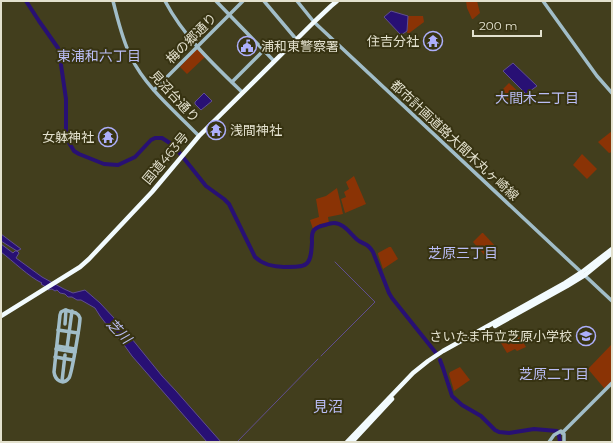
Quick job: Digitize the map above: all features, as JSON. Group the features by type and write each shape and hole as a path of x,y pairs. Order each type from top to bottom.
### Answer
{"highway":[{"name":"国道463号","path":"1,316 85,263 100,249 152,192 198,136 296,39 337,1"},
{"path":"583,273 612,249"},
{"path":"347,442 413,373 433,357 554,294 612,254"},
{"path":"352,442 402,388 419,372 442,355 471,337"}],"street":[{"name":"見沼台通り","path":"113,1 120,29 131,57 142,75 154,90 198,136"},
{"path":"164,1 180,26 198,47 242,92"},
{"path":"216,1 274,61"},
{"name":"梅の郷通り","path":"154,90 243,1"},
{"path":"264,1 296,39"},
{"name":"都市計画道路大間木丸ヶ崎線","path":"297,1 314,22 612,301"},
{"path":"543,1 597,76 612,93"},
{"path":"232,82 264,50"},
{"path":"65,324 66,310"},
{"path":"66,310 76,312 79,316 78,333 70,376 67,380 62,381 58,380 54,374 59,323 62,312 66,310"},
{"path":"67,348 72,311"},
{"path":"59,323 70,325"},
{"path":"58,330 78,333"},
{"path":"56,349 67,348 75,352"},
{"path":"56,349 75,352"},
{"path":"55,357 65,357 73,360"},
{"path":"62,381 65,357"},
{"path":"550,442 553,436 562,432 612,383"},
{"path":"562,432 564,434 564,442"}],"shaded area":[{"path":"466,1 477,1 480,13 473,19 467,8"},
{"path":"408,16 423,16 424,22 408,34 407,32"},
{"path":"196,50 198,50 205,57 187,74 180,67"},
{"path":"509,83 523,96 513,106 500,92"},
{"path":"612,131 612,152 609,153 598,142"},
{"path":"582,154 597,169 587,179 573,165"},
{"path":"354,176 366,204 345,213 341,199 346,197 344,192 349,189 346,182"},
{"path":"337,188 343,214 328,217 329,223 320,224 313,229 310,220 319,217 316,199 326,196"},
{"path":"482,233 498,249 489,258 487,258 473,242"},
{"path":"391,247 398,259 383,269 378,253"},
{"path":"517,334 526,347 517,351 515,349 507,353 501,343"},
{"path":"612,344 612,381 604,388 588,369"},
{"path":"460,367 470,380 454,391 449,374"}],"water":[{"path":"391,11 408,16 407,31 401,35 384,17"},
{"path":"513,63 537,86 526,94 503,71"},
{"path":"204,93 212,101 201,110 195,102"},
{"path":"1,234 21,249 17,251 1,241"},
{"name":"芝川","path":"1,244 13,253 17,251 19,253 16,258 42,277 73,293 85,290 100,303 221,442 207,442 132,356 95,308 81,300 68,297 57,290 48,290 49,289 41,284 42,283 26,273 1,252"}],"waterway":[{"path":"26,1 59,51 66,99 66,134 74,151 104,164 118,165 135,157 151,140 155,138 162,138 173,145 206,186 229,204 255,257 268,265 280,267 303,266 309,261 312,234 314,230 331,223 341,225 359,241 371,249 392,298 436,353"},
{"path":"321,356 375,302 335,262"},
{"path":"237,442 318,359"},
{"path":"440,360 452,396 462,405 481,416 495,430 509,433 534,429 557,431 560,442"}],"place":[{"name":"住吉分社","path":"433,41"},
{"name":"浦和東警察署","path":"247,46"},
{"name":"浅間神社","path":"216,130"},
{"name":"女躰神社","path":"108,137"},
{"name":"さいたま市立芝原小学校","path":"586,336"}],"district":[{"name":"東浦和六丁目","path":"99,56"},
{"name":"大間木二丁目","path":"537,98"},
{"name":"芝原三丁目","path":"463,253"},
{"name":"芝原二丁目","path":"554,374"},
{"name":"見沼","path":"328,406"}]}
